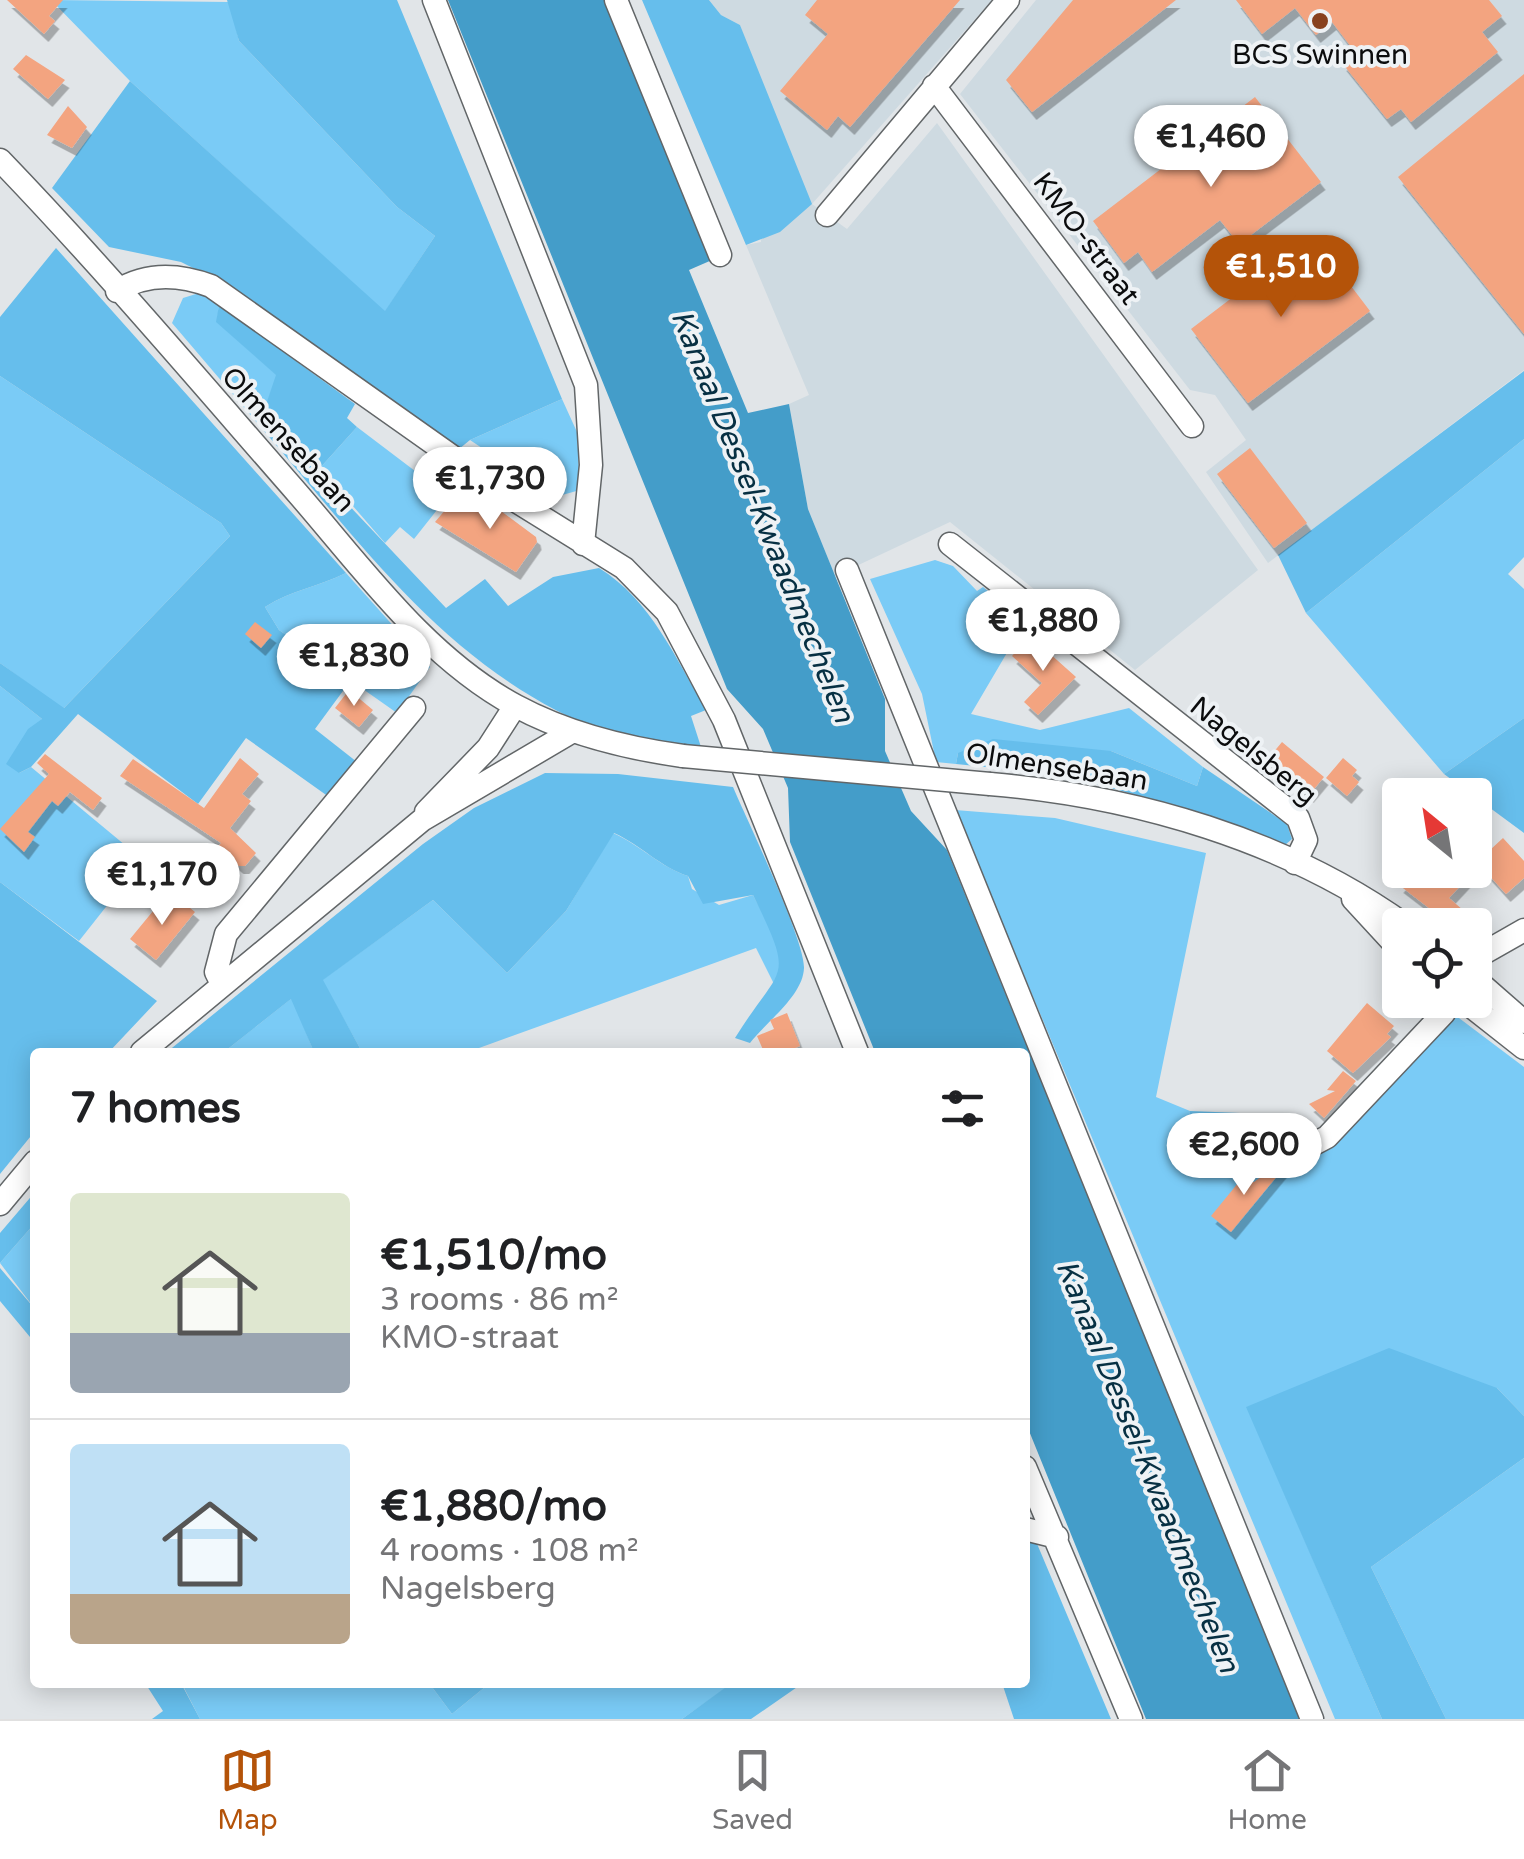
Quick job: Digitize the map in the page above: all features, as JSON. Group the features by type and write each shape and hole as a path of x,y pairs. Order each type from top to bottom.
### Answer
{"street":[{"path":"434,0 572,340 586,385 590,496 582,544"},
{"path":"616,0 720,254"},
{"path":"827,215 1008,0"},
{"name":"KMO-straat","path":"934,86 1192,426"},
{"name":"Olmensebaan","path":"0,160 425,637 516,706 573,731 683,756 990,784 1095,798 1166,815 1296,864 1382,912"},
{"path":"118,291 135,280 160,276 212,286 582,544 624,568 647,589 667,612 699,666 855,1048"},
{"name":"Nagelsberg","path":"950,544 1298,818 1306,840 1296,864"},
{"path":"847,570 1312,1719"},
{"path":"422,820 435,800 488,748 516,706"},
{"path":"222,984 216,972 226,934 414,708"},
{"path":"147,1048 422,820 573,731"},
{"name":"Olmensebaan","path":"1348,892 1382,930"},
{"path":"1492,948 1524,930"},
{"path":"1492,994 1524,1022"},
{"path":"1252,1165 1276,1147 1310,1146 1326,1138 1439,1018"},
{"path":"1485,1018 1524,1048"},
{"path":"0,1204 30,1168"},
{"path":"1030,1478 1131,1719"},
{"path":"1030,1531 1058,1538"}],"shaded area":[{"path":"51,0 230,2 239,41 397,207 435,236 385,312 130,81"},
{"path":"227,0 397,0 562,399 470,440 459,449 223,283 181,262 109,247 52,188 130,81 385,311 435,236 397,207 239,41"},
{"path":"642,0 709,0 721,15 740,25 812,204 780,232 746,245"},
{"path":"709,0 992,0 812,204 847,229 937,123 1258,570 1135,670 950,522 835,576 808,509 789,404 809,395 746,245 761,242 765,96 740,25 721,15"},
{"path":"1036,0 1524,0 1524,370 1268,563 1206,472 1246,440 1215,395 1190,390 960,94"},
{"path":"56,248 346,573 265,607 279,630 351,680 315,729 357,762 329,797 246,738 198,804 78,714 31,767 19,773 6,764 28,729 42,719 0,686 0,663 64,708 230,536 221,523 0,376 0,317"},
{"path":"209,295 219,305 217,322 277,375 259,425 172,323 183,298"},
{"path":"219,305 355,404 347,418 357,427 320,468 345,491 341,497 446,608 485,579 508,606 553,577 599,568 648,614 684,671 706,710 691,716 701,747 621,737 554,709 504,679 415,604 259,425 276,375 216,322"},
{"path":"1524,371 1524,439 1306,613 1278,555"},
{"path":"0,376 221,523 230,536 63,709 0,663"},
{"path":"562,399 577,432 580,490 555,497 470,440"},
{"path":"357,427 448,496 414,539 400,527 385,543 320,468"},
{"path":"1524,439 1524,557 1508,574 1524,589 1524,718 1444,774 1306,613"},
{"path":"935,560 953,566 977,591 983,587 1025,622 971,714 1040,730 1129,708 1203,767 1197,786 1111,751 958,753 956,764 936,762 922,694 870,579"},
{"path":"346,573 430,667 397,713 279,630 265,607"},
{"path":"0,686 42,719 19,773 31,767 143,860 79,941 0,882"},
{"path":"1524,718 1524,833 1492,809 1492,778 1449,778 1444,774"},
{"path":"993,739 1111,751 1197,786 1203,767 1287,824 1292,839 1285,845 1175,806 1065,775 956,764 958,753"},
{"path":"545,773 618,774 733,787 786,907 802,954 804,968 797,989 750,1043 735,1038 778,971 775,944 753,895 703,904 688,876 614,833 566,911 507,973 433,900 323,980 360,1048 312,1048 291,999 229,1048 172,1048 423,844 474,808"},
{"path":"955,810 1055,818 1206,853 1156,1097 1190,1111 1186,1149 1288,1155 1294,1168 1332,1146 1452,1018 1459,1018 1524,1067 1524,1416 1497,1388 1247,1407 1382,1719 1335,1719"},
{"path":"613,833 688,876 692,889 719,905 753,895 779,951 779,974 774,984 756,948 479,1048 360,1048 322,980 433,900 507,973 566,911"},
{"path":"0,882 157,1001 113,1048 30,1048 30,1137 0,1174"},
{"path":"292,998 312,1048 229,1048"},
{"path":"1190,1111 1240,1113 1239,1131 1311,1133 1292,1169 1288,1155 1185,1149"},
{"path":"30,1198 30,1229 0,1263 0,1233"},
{"path":"30,1229 30,1302 0,1263"},
{"path":"0,1268 30,1303 30,1337 0,1301"},
{"path":"1389,1348 1497,1388 1524,1416 1524,1458 1371,1567 1446,1719 1382,1719 1246,1407"},
{"path":"1524,1458 1524,1719 1446,1719 1371,1567"},
{"path":"1035,1539 1111,1719 1014,1719 1004,1688 1030,1688 1030,1540"},
{"path":"148,1688 184,1688 200,1719 152,1719 163,1711"},
{"path":"184,1688 433,1688 452,1714 484,1688 726,1688 682,1719 200,1719"},
{"path":"433,1688 484,1688 452,1714"},
{"path":"725,1688 796,1688 751,1719 682,1719"}],"water":[{"name":"Kanaal Dessel-Kwaadmechelen","path":"448,0 608,0 712,260 689,270 748,413 789,404 808,509 885,699 885,751 911,811 947,850 1027,1048 873,1048 790,842 788,788 763,729 727,689"},
{"name":"Kanaal Dessel-Kwaadmechelen","path":"1030,1054 1300,1719 1146,1719 1030,1433"}],"building":[{"path":"7,0 63,0 49,16 55,21 44,34"},
{"path":"817,0 960,0 850,127 838,116 827,130 780,91 828,34 805,15"},
{"path":"1073,0 1176,0 1032,112 1006,80"},
{"path":"1236,0 1489,0 1502,16 1482,32 1498,52 1411,122 1401,109 1387,119 1342,63 1355,52 1332,22 1316,35 1295,8 1262,34"},
{"path":"26,55 65,80 48,99 13,69"},
{"path":"1524,74 1524,334 1398,177"},
{"path":"1255,97 1321,182 1239,244 1220,220 1152,272 1138,252 1124,263 1093,221"},
{"path":"68,106 87,127 72,148 47,135"},
{"path":"1313,236 1370,311 1248,403 1191,329"},
{"path":"1250,448 1307,523 1274,548 1217,474"},
{"path":"478,494 536,537 537,542 516,572 435,522 452,502 464,511"},
{"path":"255,622 272,635 261,648 245,634"},
{"path":"1030,636 1076,677 1038,715 1024,702 1042,683 1012,656"},
{"path":"349,690 373,710 359,727 335,708"},
{"path":"1282,742 1324,777 1309,795 1267,760"},
{"path":"45,754 102,798 93,810 70,792 58,806 52,801 28,832 35,837 24,852 0,829 49,774 37,763"},
{"path":"240,758 259,774 242,794 251,801 230,828 256,853 245,866 239,866 217,848 221,843 120,776 133,759 204,808"},
{"path":"1343,758 1357,770 1352,776 1359,782 1347,796 1326,778"},
{"path":"1503,838 1524,861 1524,878 1506,894 1492,879 1492,848"},
{"path":"1403,888 1458,888 1449,898 1461,908 1429,908"},
{"path":"178,898 195,912 156,960 130,939 158,905 167,912"},
{"path":"1367,1003 1394,1026 1387,1034 1391,1037 1353,1073 1327,1051"},
{"path":"787,1013 800,1046 762,1048 757,1036 774,1029 770,1020"},
{"path":"1343,1071 1356,1081 1324,1118 1309,1104 1335,1091 1327,1090"},
{"path":"1281,1162 1288,1163 1231,1232 1211,1216 1243,1177 1254,1182"}],"place":[{"name":"BCS Swinnen","path":"1320,21"}]}
